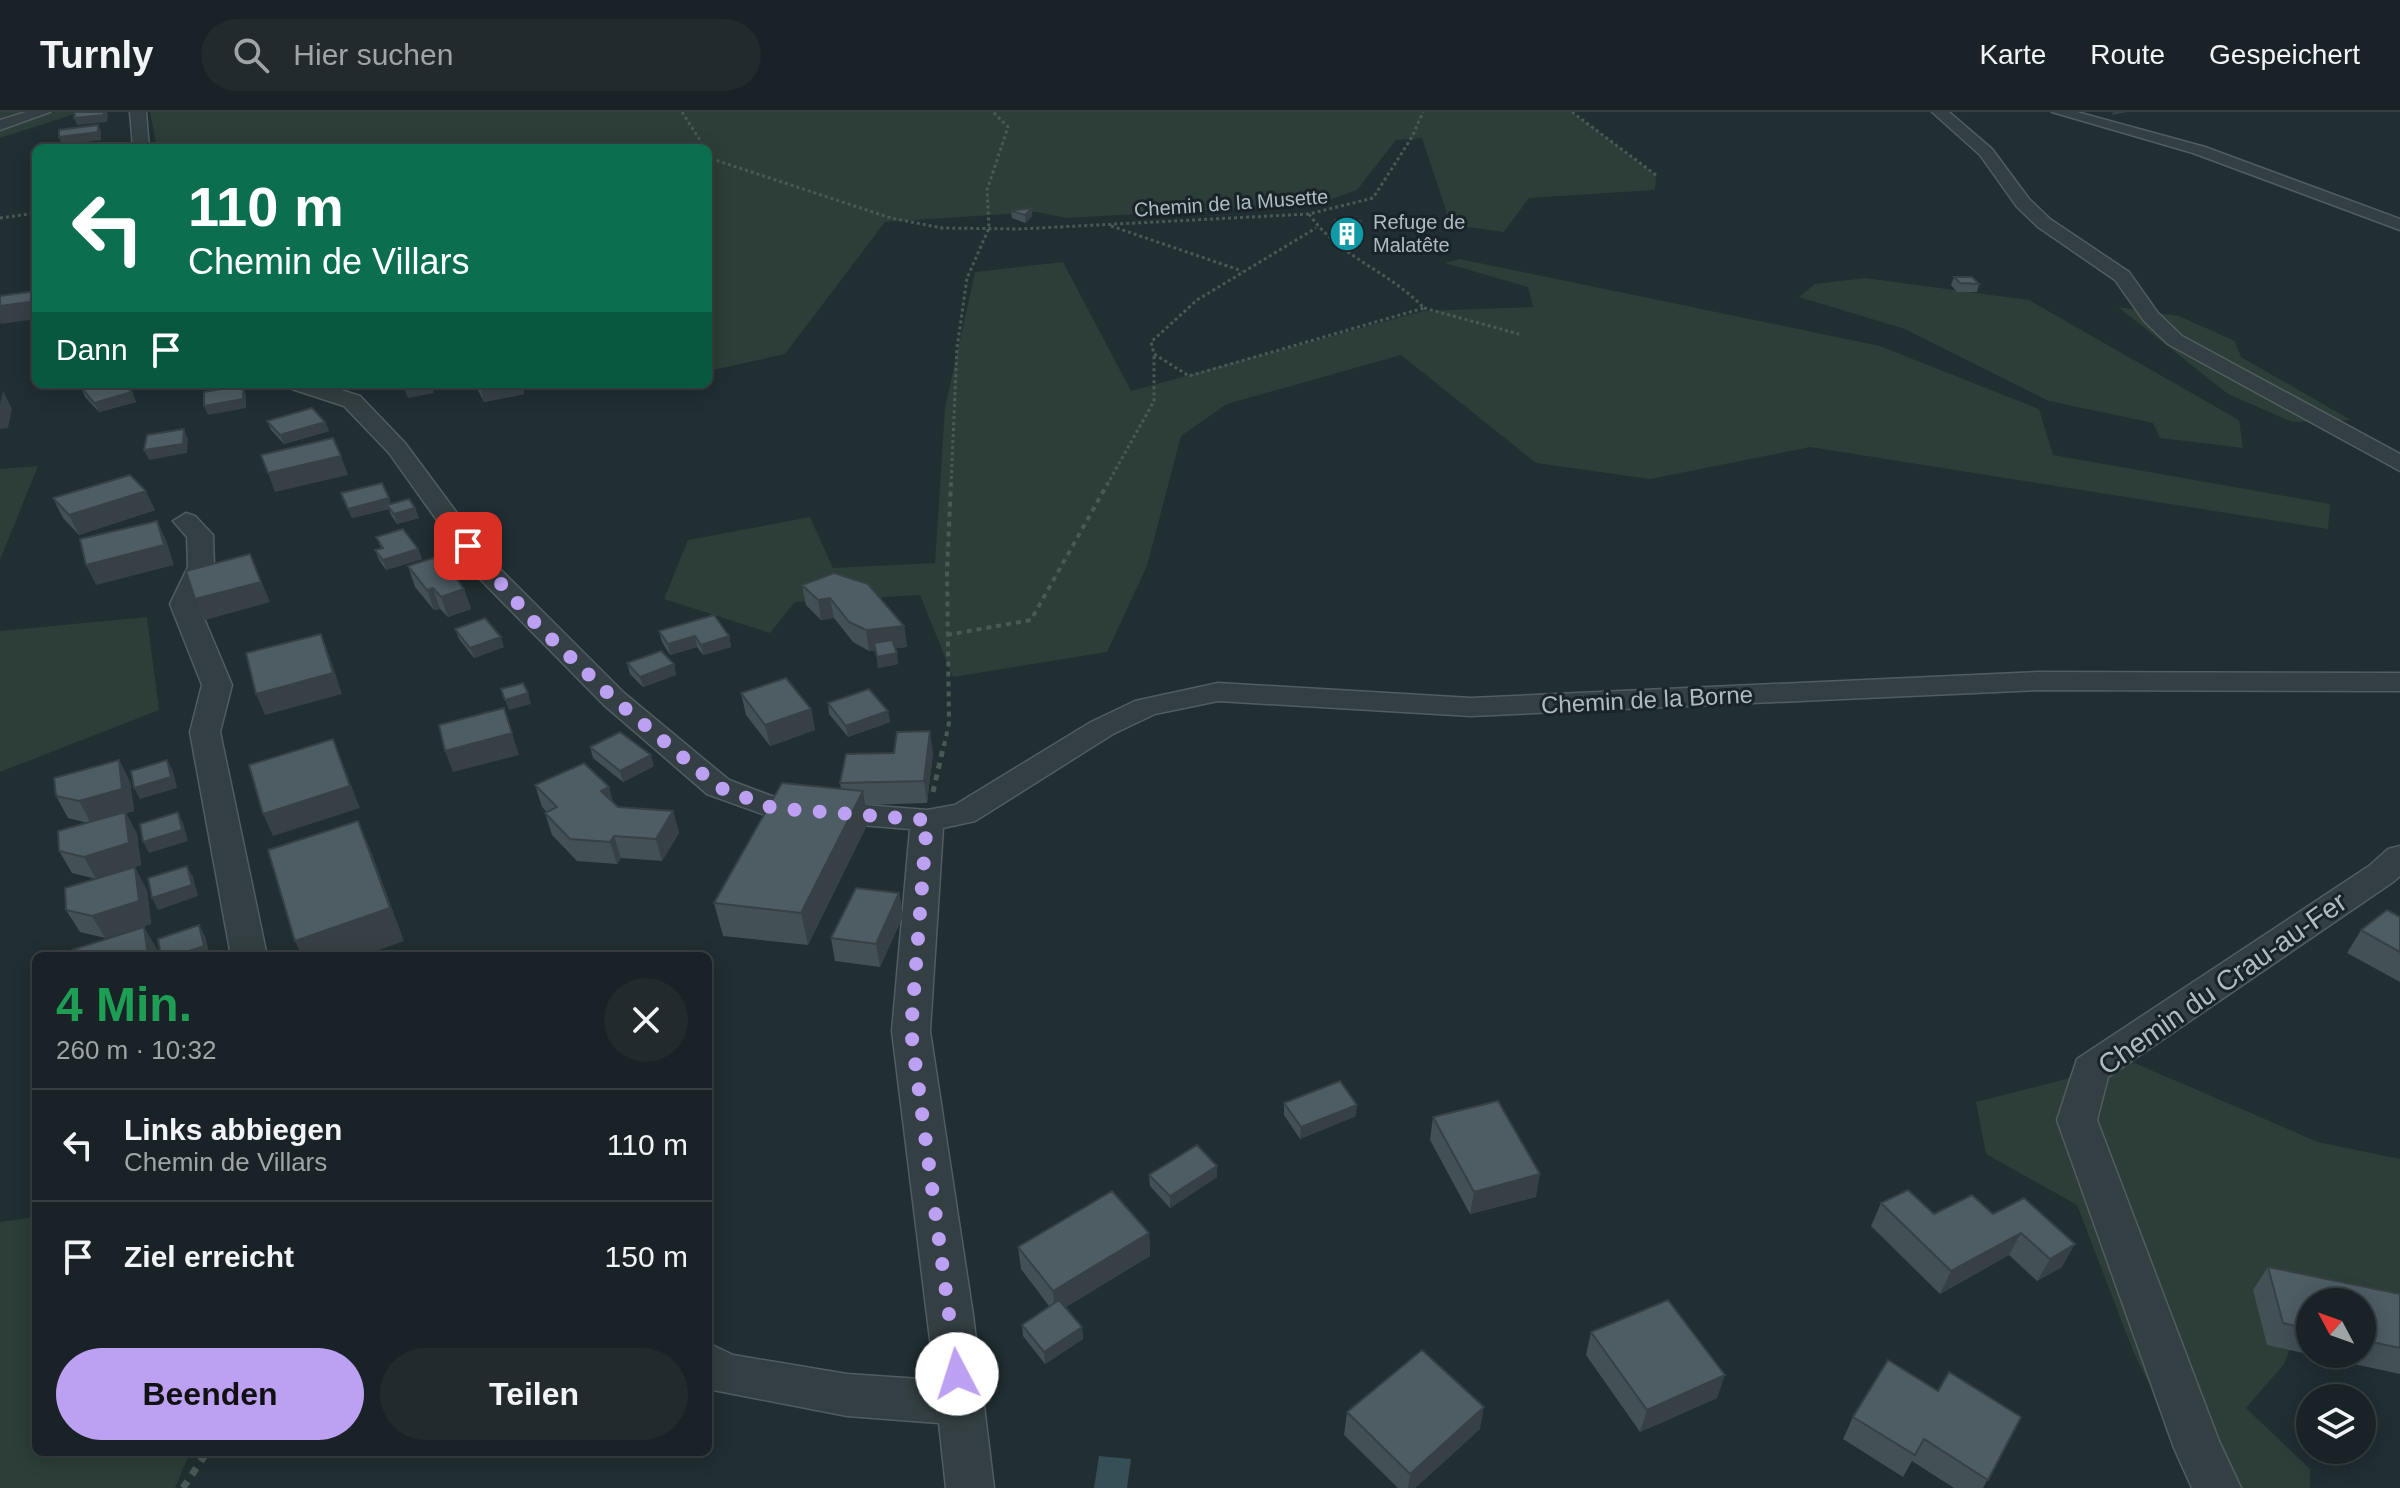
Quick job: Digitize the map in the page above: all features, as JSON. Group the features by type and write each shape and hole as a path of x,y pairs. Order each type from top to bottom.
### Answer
{"street":[{"path":"0,125 42,112"},
{"path":"138,112 141,144"},
{"path":"1940,112 1986,152 2023,203 2044,223 2122,276 2151,317 2175,340 2400,464"},
{"path":"2060,112 2199,150 2400,225"},
{"name":"Chemin de la Borne","path":"312,388 352,401 397,448 485,569 536,624 614,699 718,787 773,808 927,820 964,814 1041,762 1146,707 1218,692 1252,691 1471,707 2038,681 2400,682"},
{"path":"186,521 200,535 201,567 184,604 217,685 205,732 248,952"},
{"path":"927,820 911,1031 951,1315 970,1488"},
{"name":"Chemin du Crau-au-Fer","path":"2217,1488 2198,1448 2077,1120 2091,1069 2381,874 2400,857"},
{"path":"712,1366 722,1374 847,1395 959,1403"}],"path":[{"path":"682,112 702,144"},
{"path":"927,820 949,723 947,635 957,348 967,278 989,228 987,190 1008,127 993,112"},
{"name":"Chemin de la Musette","path":"712,159 891,218 942,228 1109,226 1309,214 1373,198 1412,137 1423,112"},
{"path":"1572,112 1656,175"},
{"path":"0,218 32,214"},
{"path":"1309,214 1316,228 1343,252 1412,292 1424,308"},
{"path":"1109,226 1243,271"},
{"path":"947,635 1031,620 1154,401 1151,342 1197,300 1316,228"},
{"path":"1154,354 1189,376 1263,350 1349,332 1424,308 1519,334"},
{"path":"183,1488 204,1456"}],"green space":[{"path":"0,112 81,112 0,138"},
{"path":"150,112 1572,112 1656,175 1655,190 1529,198 1504,232 1451,225 1422,138 1396,140 1357,190 1319,204 1066,218 1036,212 885,222 785,354 712,370 712,144 156,144"},
{"path":"1460,259 1880,346 2039,409 2053,455 2330,504 2328,529 1810,447 1650,479 1536,463 1401,355 1227,404 1181,436 1147,566 1107,652 953,677 920,595 795,602 770,633 664,599 688,540 810,517 833,568 935,563 945,408 975,272 1063,262 1131,391 1423,311 1533,307 1528,287 1445,263"},
{"path":"1865,278 2029,300 2239,420 2243,448 2160,438 2153,423 2049,401 1905,329 1799,297 1815,284"},
{"path":"2118,307 2179,316 2235,341 2241,357 2351,420 2292,422 2228,394"},
{"path":"38,466 0,560 0,469"},
{"path":"147,617 159,710 0,772 0,631"},
{"path":"2132,1062 2318,1142 2400,1159 2400,1325 2376,1312 2376,1288 2332,1288 2317,1280 2314,1288 2296,1288 2296,1333 2284,1364 2246,1408 2296,1456 2296,1464 2305,1464 2310,1469 2310,1488 2200,1488 2133,1351 2077,1205 1986,1154 1976,1102"},
{"path":"32,1218 32,1456 188,1456 175,1488 0,1488 0,1222"}],"water":[{"path":"1099,1456 1131,1459 1127,1488 1094,1488"}],"building":[{"path":"75,112 104,112 104,115 74,118"},
{"path":"98,125 98,132 59,137 59,130"},
{"path":"1032,208 1025,215 1011,211"},
{"path":"1335,220 1361,221 1359,233 1333,232"},
{"path":"1954,277 1972,277 1979,284 1960,283"},
{"path":"32,292 32,302 0,306 0,296"},
{"path":"82,388 128,388 132,392 94,403"},
{"path":"243,388 243,399 204,406 204,392"},
{"path":"312,408 325,422 280,435 267,421"},
{"path":"184,429 183,444 144,450 147,435"},
{"path":"333,438 341,456 268,473 261,455"},
{"path":"130,475 146,491 69,515 53,498"},
{"path":"382,483 389,498 348,509 341,493"},
{"path":"409,499 415,508 394,514 387,505"},
{"path":"157,521 164,545 86,565 80,539"},
{"path":"403,529 418,549 383,560 375,550 383,548 376,537"},
{"path":"454,544 462,555 443,560 435,549"},
{"path":"250,554 261,582 195,599 186,571"},
{"path":"440,556 464,589 441,597 433,588 427,590 408,566"},
{"path":"834,573 868,584 904,626 866,630 849,622 830,598 818,600 802,585"},
{"path":"714,615 729,636 701,645 695,636 668,644 659,631"},
{"path":"485,618 501,637 470,648 455,629"},
{"path":"321,634 333,673 256,694 246,653"},
{"path":"892,640 897,653 877,657 874,643"},
{"path":"661,651 674,664 640,677 627,663"},
{"path":"786,678 811,709 765,725 741,693"},
{"path":"523,683 528,693 505,700 501,689"},
{"path":"869,689 888,711 846,726 828,703"},
{"path":"504,708 512,733 445,751 439,725"},
{"path":"930,731 924,781 840,783 846,754 894,753 897,732"},
{"path":"620,732 651,755 620,771 590,747"},
{"path":"333,739 350,786 263,814 249,765"},
{"path":"119,760 122,789 79,801 56,796 54,778"},
{"path":"167,760 171,777 134,788 131,771"},
{"path":"584,763 609,787 601,791 618,807 673,811 656,839 614,836 610,842 570,839 545,813 557,807 535,785"},
{"path":"782,783 863,791 801,913 714,903"},
{"path":"125,812 129,843 84,857 59,851 58,831"},
{"path":"178,812 182,830 143,842 140,824"},
{"path":"358,821 390,908 295,941 268,850"},
{"path":"187,866 192,885 152,898 148,878"},
{"path":"135,867 139,901 92,916 66,910 65,888"},
{"path":"856,888 899,893 876,944 831,938"},
{"path":"2387,910 2400,917 2400,952 2361,930"},
{"path":"199,925 204,946 186,952 160,952 158,939"},
{"path":"144,927 147,952 72,950"},
{"path":"1340,1081 1357,1105 1301,1127 1284,1103"},
{"path":"1498,1101 1540,1174 1474,1192 1433,1117"},
{"path":"1197,1145 1217,1166 1170,1196 1149,1175"},
{"path":"1908,1190 1934,1214 1972,1195 1993,1214 2024,1198 2075,1244 2050,1259 2021,1233 1951,1271 1881,1203"},
{"path":"1112,1191 1149,1233 1053,1291 1018,1247"},
{"path":"2268,1267 2371,1288 2296,1288 2296,1326 2283,1323"},
{"path":"2376,1289 2400,1294 2400,1348 2376,1343"},
{"path":"1059,1300 1082,1327 1044,1352 1022,1325"},
{"path":"1668,1300 1725,1375 1647,1410 1591,1332"},
{"path":"1422,1350 1484,1407 1410,1474 1347,1412"},
{"path":"1888,1360 1938,1391 1949,1372 2021,1417 1988,1480 1924,1439 1915,1455 1853,1417"}],"place":[{"name":"Refuge de Malatête","path":"1347,234"}],"route":[{"path":"468,546 536,624 614,699 718,787 773,808 927,820 911,1031 957,1374"}]}
